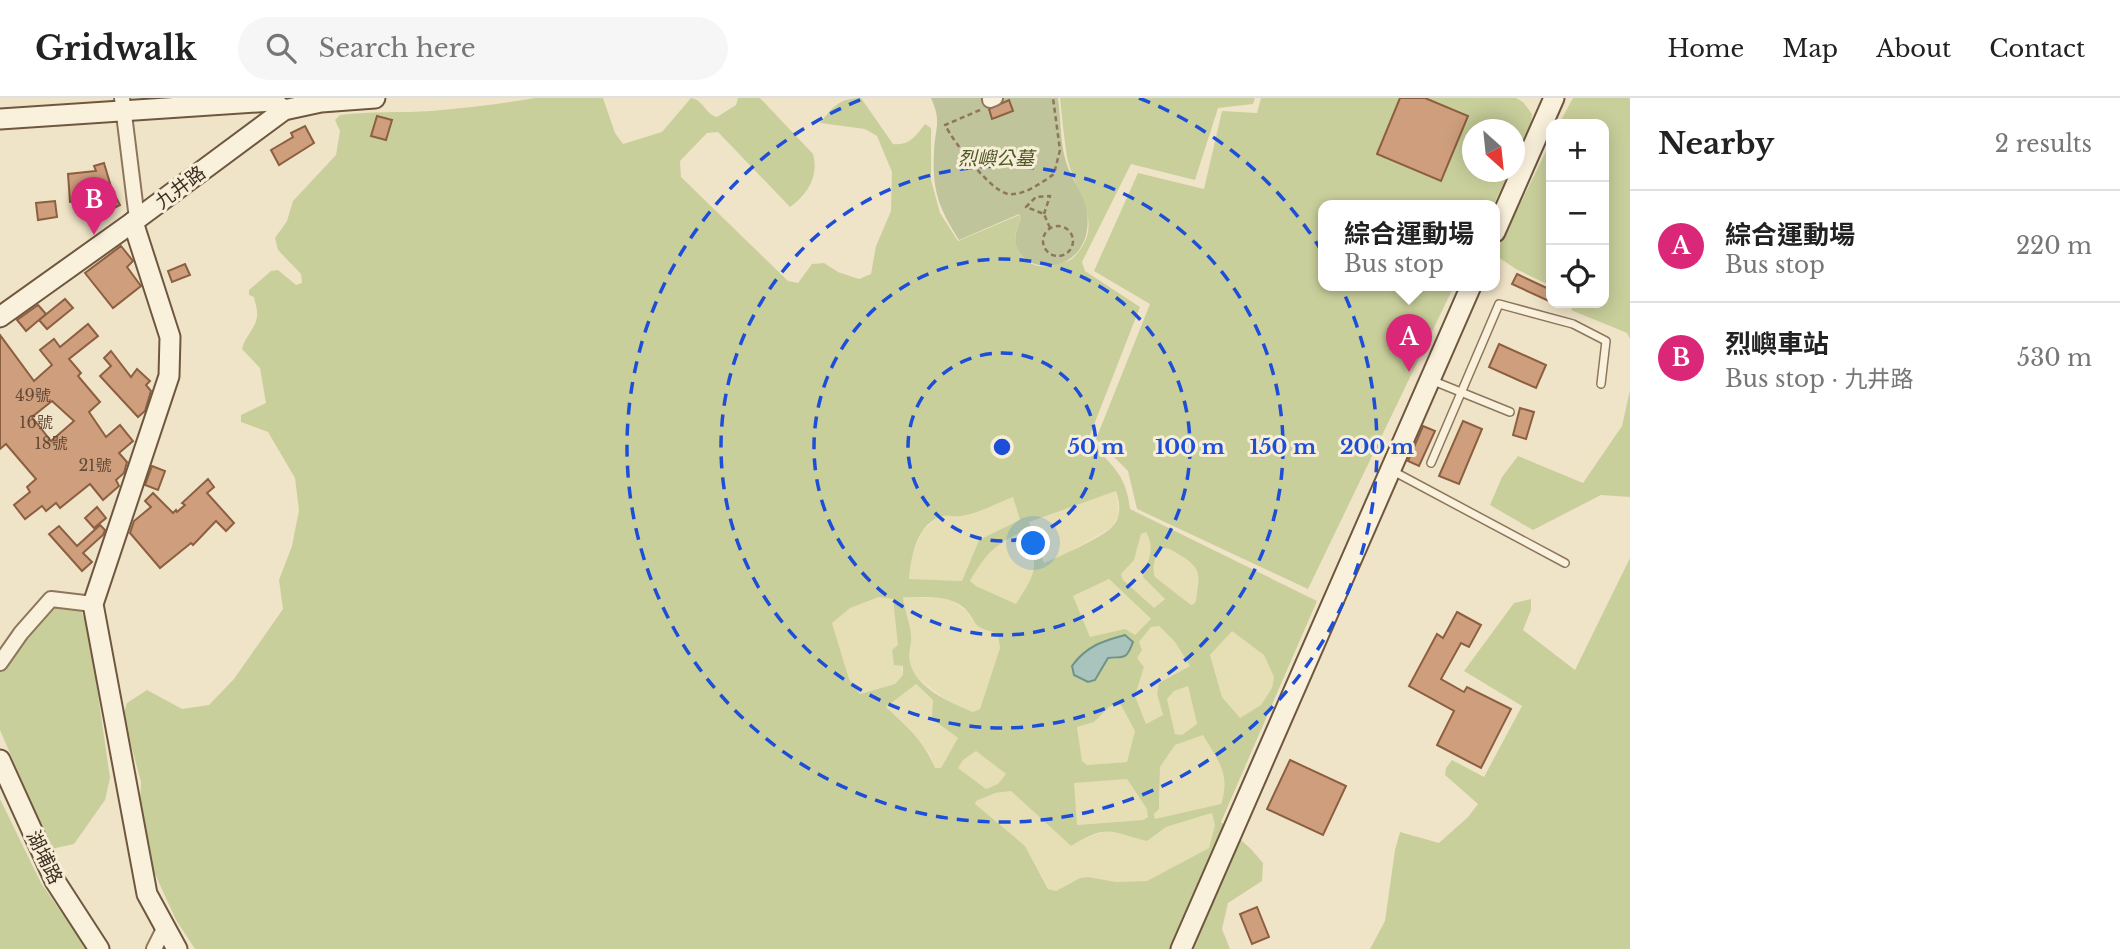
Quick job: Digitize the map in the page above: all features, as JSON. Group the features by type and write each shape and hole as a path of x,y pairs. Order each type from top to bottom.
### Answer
{"street":[{"name":"九井路","path":"0,317 284,110 321,102 375,98"},
{"path":"1500,221 1554,98"},
{"path":"0,119 122,104 272,101 284,110"},
{"path":"122,104 135,221 170,337 169,376 93,604 147,894 177,949"},
{"path":"1181,949 1469,291"},
{"path":"0,663 21,633 51,599 93,604"},
{"name":"湖埔路","path":"0,760 55,881 99,949"},
{"path":"154,949 165,927"}],"lane":[{"path":"1430,463 1499,304 1573,324 1606,341 1601,384"},
{"path":"1430,379 1510,412"},
{"path":"1391,469 1565,563"}],"path":[{"path":"989,102 945,125 953,140 997,189 1010,194 1032,188 1054,174 1060,150 1053,98"},
{"path":"1032,188 1036,197"},
{"path":"1044,214 1026,207 1036,197 1050,196 1044,214 1050,228"},
{"path":"1063,226 1071,232 1073,241 1067,253 1053,255 1045,249 1043,240 1050,228 1063,226"}],"shaded area":[{"path":"1116,491 1119,514 1112,527 1044,564 1028,522"},
{"path":"1013,497 1020,521 979,540 962,581 909,579 911,557 922,532 933,521 941,515 962,516"},
{"path":"1026,531 1035,570 1032,580 1016,604 969,581 980,564 1005,538"},
{"path":"1146,531 1151,541 1152,557 1144,572 1165,598 1154,608 1123,580 1121,574 1134,560 1141,534"},
{"path":"1163,547 1193,564 1199,571 1194,604 1191,605 1155,577 1152,571 1158,551"},
{"path":"1109,579 1151,620 1135,635 1098,635 1090,638 1073,596"},
{"path":"879,597 893,599 903,675 895,684 860,694 849,679 832,623 850,608"},
{"path":"902,597 947,598 968,612 972,620 998,635 1000,648 980,709 973,712 951,703 914,674 910,662 911,634"},
{"path":"1159,626 1175,642 1190,666 1157,695 1163,715 1146,724 1135,696 1144,667 1137,658 1139,642 1151,627"},
{"path":"1232,630 1264,655 1274,677 1272,688 1261,705 1240,718 1222,697 1210,655"},
{"path":"915,684 933,700 939,724 958,738 941,768 935,768 930,754 886,707"},
{"path":"1188,686 1197,725 1182,735 1175,734 1167,699 1174,691"},
{"path":"1116,703 1121,705 1135,731 1127,762 1086,765 1082,761 1077,727 1094,722"},
{"path":"1203,735 1224,770 1225,790 1220,805 1155,819 1154,814 1159,809 1160,800 1160,767 1175,745"},
{"path":"976,751 1007,775 998,784 986,789 958,768 963,760"},
{"path":"1127,779 1147,809 1148,817 1143,820 1076,825 1073,783"},
{"path":"1011,791 1071,846 1082,839 1109,830 1147,841 1166,827 1213,813 1215,825 1209,848 1147,881 1116,882 1088,877 1080,878 1056,891 1049,889 1025,846 974,804 995,793"}],"green space":[{"path":"535,98 603,98 615,133 623,144 662,132 691,98 699,101 717,117 736,105 738,98 760,98 813,154 813,177 802,196 790,207 718,132 707,133 680,161 681,177 788,281 798,283 812,264 824,263 838,272 859,279 871,274 876,246 891,211 892,172 877,136 865,129 820,123 842,102 861,98 893,144 908,142 925,124 931,128 931,180 940,213 958,241 1019,215 1021,219 1015,240 1017,249 1029,262 1037,266 1047,266 1073,258 1088,233 1086,208 1067,157 1060,98 1255,98 1253,104 1218,108 1195,180 1131,164 1082,262 1085,271 1140,307 1088,440 1121,478 1130,509 1317,601 1221,822 1263,863 1262,881 1228,903 1222,929 1230,949 195,949 176,920 145,852 140,806 141,782 123,715 127,703 147,690 182,709 209,705 234,679 283,609 279,580 292,546 299,510 295,478 268,432 241,422 241,415 266,403 260,368 242,349 257,316 254,297 249,295 249,290 271,271 278,270 296,285 302,283 301,274 278,250 275,238 287,221 293,201 336,155 340,131 335,120 340,115 432,111","holes":["1116,491 1119,510 1117,519 1112,527 1090,542 1044,563 1029,522","1013,497 1020,520 979,540 962,581 909,579 916,544 931,522 942,516 967,515","1025,531 1034,569 1016,604 970,581 986,557 999,545","1146,532 1151,549 1143,577 1165,599 1154,608 1123,580 1121,574 1134,560 1141,534","1166,548 1194,566 1198,576 1194,604 1191,605 1155,577 1153,570 1156,557","1109,579 1151,619 1135,635 1125,629 1090,637 1073,596","879,597 893,599 898,645 892,650 894,665 903,666 903,675 895,684 860,694 849,679 832,623 850,608","903,597 946,599 961,606 980,628 998,635 1000,648 980,709 973,712 955,704 919,680 910,662 911,635","1159,626 1175,642 1190,666 1159,683 1157,694 1163,715 1146,724 1135,696 1144,667 1137,658 1142,650 1139,642 1151,627","1232,631 1264,655 1274,677 1272,688 1261,705 1240,718 1222,697 1210,655","916,684 933,700 932,717 958,738 941,768 935,768 920,742 886,707","1188,686 1197,724 1182,735 1175,734 1167,699 1174,691","1116,703 1121,705 1135,731 1127,762 1087,765 1082,761 1077,727 1094,722","1203,735 1224,775 1221,804 1155,819 1154,814 1159,809 1160,767 1175,745","976,751 1006,774 998,784 986,789 958,768 963,760","1127,779 1147,809 1148,817 1143,820 1077,825 1074,783","1011,791 1071,846 1102,832 1147,841 1166,827 1212,813 1215,825 1209,848 1147,881 1116,882 1088,877 1080,878 1056,891 1048,889 1025,846 975,804 976,801 995,793"]},
{"name":"烈嶼公墓","path":"931,98 1058,98 1064,155 1087,212 1086,236 1077,253 1062,263 1046,266 1031,262 1020,253 1015,239 1021,219 1019,214 959,240 946,218 936,189 934,166 937,119"},
{"path":"1261,98 1516,98 1523,102 1532,114 1531,127 1525,140 1525,119 1462,119 1462,182 1504,182 1496,200 1318,200 1318,291 1452,291 1308,589 1137,509 1128,471 1096,439 1150,304 1094,271 1138,173 1204,189 1222,111 1257,113"},
{"path":"1573,98 1630,98 1630,339 1627,333 1571,310 1609,308 1609,119 1562,119"},
{"path":"1546,151 1546,284 1500,258 1500,245"},
{"path":"1630,390 1630,497 1601,495 1533,530 1490,505 1502,477 1518,456 1583,483 1622,426"},
{"path":"1630,558 1630,949 1370,949 1385,921 1400,832 1439,843 1468,817 1478,804 1445,775 1446,768 1452,760 1484,777 1522,706 1464,671 1514,603 1531,599 1531,610 1523,630 1575,670"},
{"path":"58,601 78,605 88,625 110,778 105,800 74,844 51,849 0,730 0,661"},
{"path":"0,799 41,883 87,949 0,949"}],"water":[{"path":"1125,635 1133,642 1128,652 1124,656 1108,658 1095,680 1088,682 1074,675 1072,666 1089,649"}],"building":[{"path":"1400,98 1425,98 1468,116 1467,119 1462,119 1462,130 1441,181 1377,154"},
{"path":"1009,100 1013,111 992,119 989,109"},
{"path":"377,116 392,120 386,140 371,136"},
{"path":"305,126 314,143 279,165 271,150 293,137 291,133"},
{"path":"104,163 112,190 120,205 98,216 90,200 70,202 68,174 96,171 94,166"},
{"path":"55,201 57,217 38,220 36,203"},
{"path":"121,246 133,261 127,267 141,286 113,308 85,273"},
{"path":"185,264 190,275 172,282 168,271"},
{"path":"1517,274 1546,288 1546,300 1512,284"},
{"path":"65,299 73,308 47,329 39,320"},
{"path":"38,305 46,314 26,331 17,320"},
{"path":"88,324 98,336 69,359 81,373 78,376 100,402 89,412 106,437 120,425 133,441 119,453 127,462 124,473 116,480 119,486 103,500 90,484 60,508 56,503 46,511 42,506 25,519 14,505 30,492 27,487 36,479 6,444 0,449 0,335 34,381 52,365 40,350 54,339 60,347","holes":["52,401 74,421 51,441 32,417"]},
{"path":"1499,344 1546,365 1536,388 1489,367"},
{"path":"111,351 131,377 137,369 150,381 146,385 151,391 145,411 138,417 100,376 111,366 104,358"},
{"path":"1520,408 1534,412 1526,439 1513,435"},
{"path":"1463,421 1482,429 1459,484 1439,476"},
{"path":"1423,426 1435,431 1419,466 1408,461"},
{"path":"152,466 165,471 158,490 145,485"},
{"path":"208,479 214,487 207,493 234,523 226,531 216,521 193,545 191,543 160,568 130,533 134,521 151,507 145,501 153,493 173,513 176,510 177,512 185,505 182,503"},
{"path":"97,507 106,518 94,528 85,518"},
{"path":"100,525 105,530 83,553 92,562 82,571 49,534 59,526 77,546"},
{"path":"1457,612 1481,625 1469,647 1461,643 1441,679 1464,692 1467,687 1511,709 1481,768 1437,745 1454,711 1409,686 1437,634 1443,638"},
{"path":"1290,760 1346,786 1323,835 1267,809"},
{"path":"1257,907 1269,937 1252,944 1240,914"}],"place":[{"name":"烈嶼車站","path":"94,235"},
{"name":"綜合運動場","path":"1409,372"}]}
